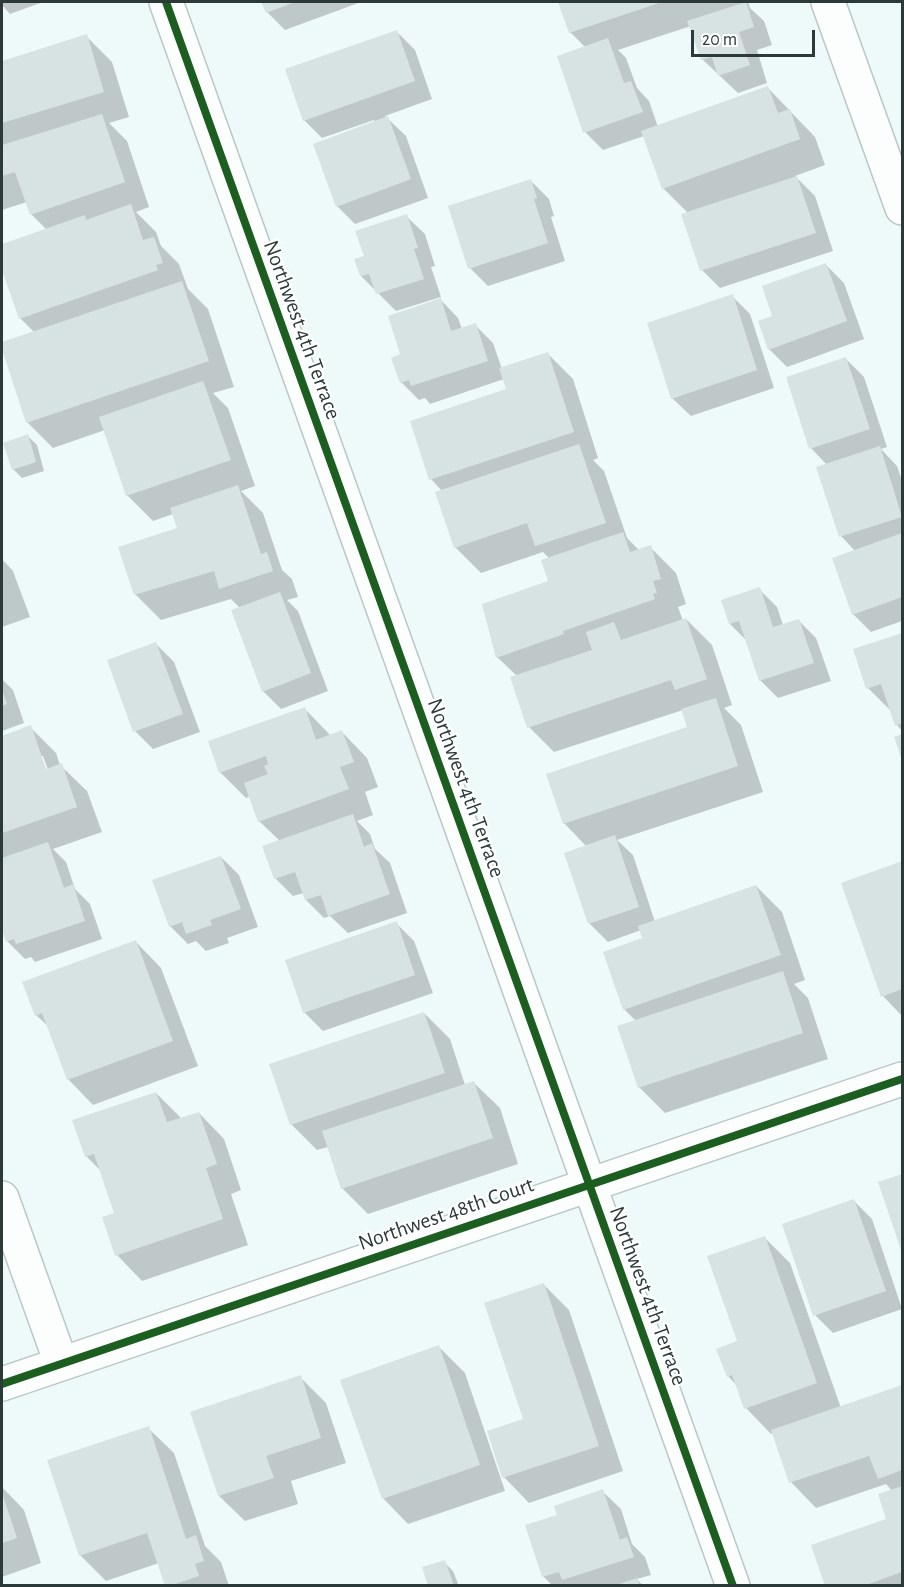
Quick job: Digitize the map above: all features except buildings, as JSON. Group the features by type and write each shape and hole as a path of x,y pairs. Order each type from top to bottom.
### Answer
{"street":[{"name":"Northwest 4th Terrace","path":"166,2 733,1586"},
{"path":"828,2 903,208"},
{"name":"Northwest 48th Court","path":"2,1384 903,1079"},
{"path":"2,1198 61,1363"}],"cycle path":[{"path":"166,2 733,1586"},
{"path":"2,1384 902,1079"}]}
